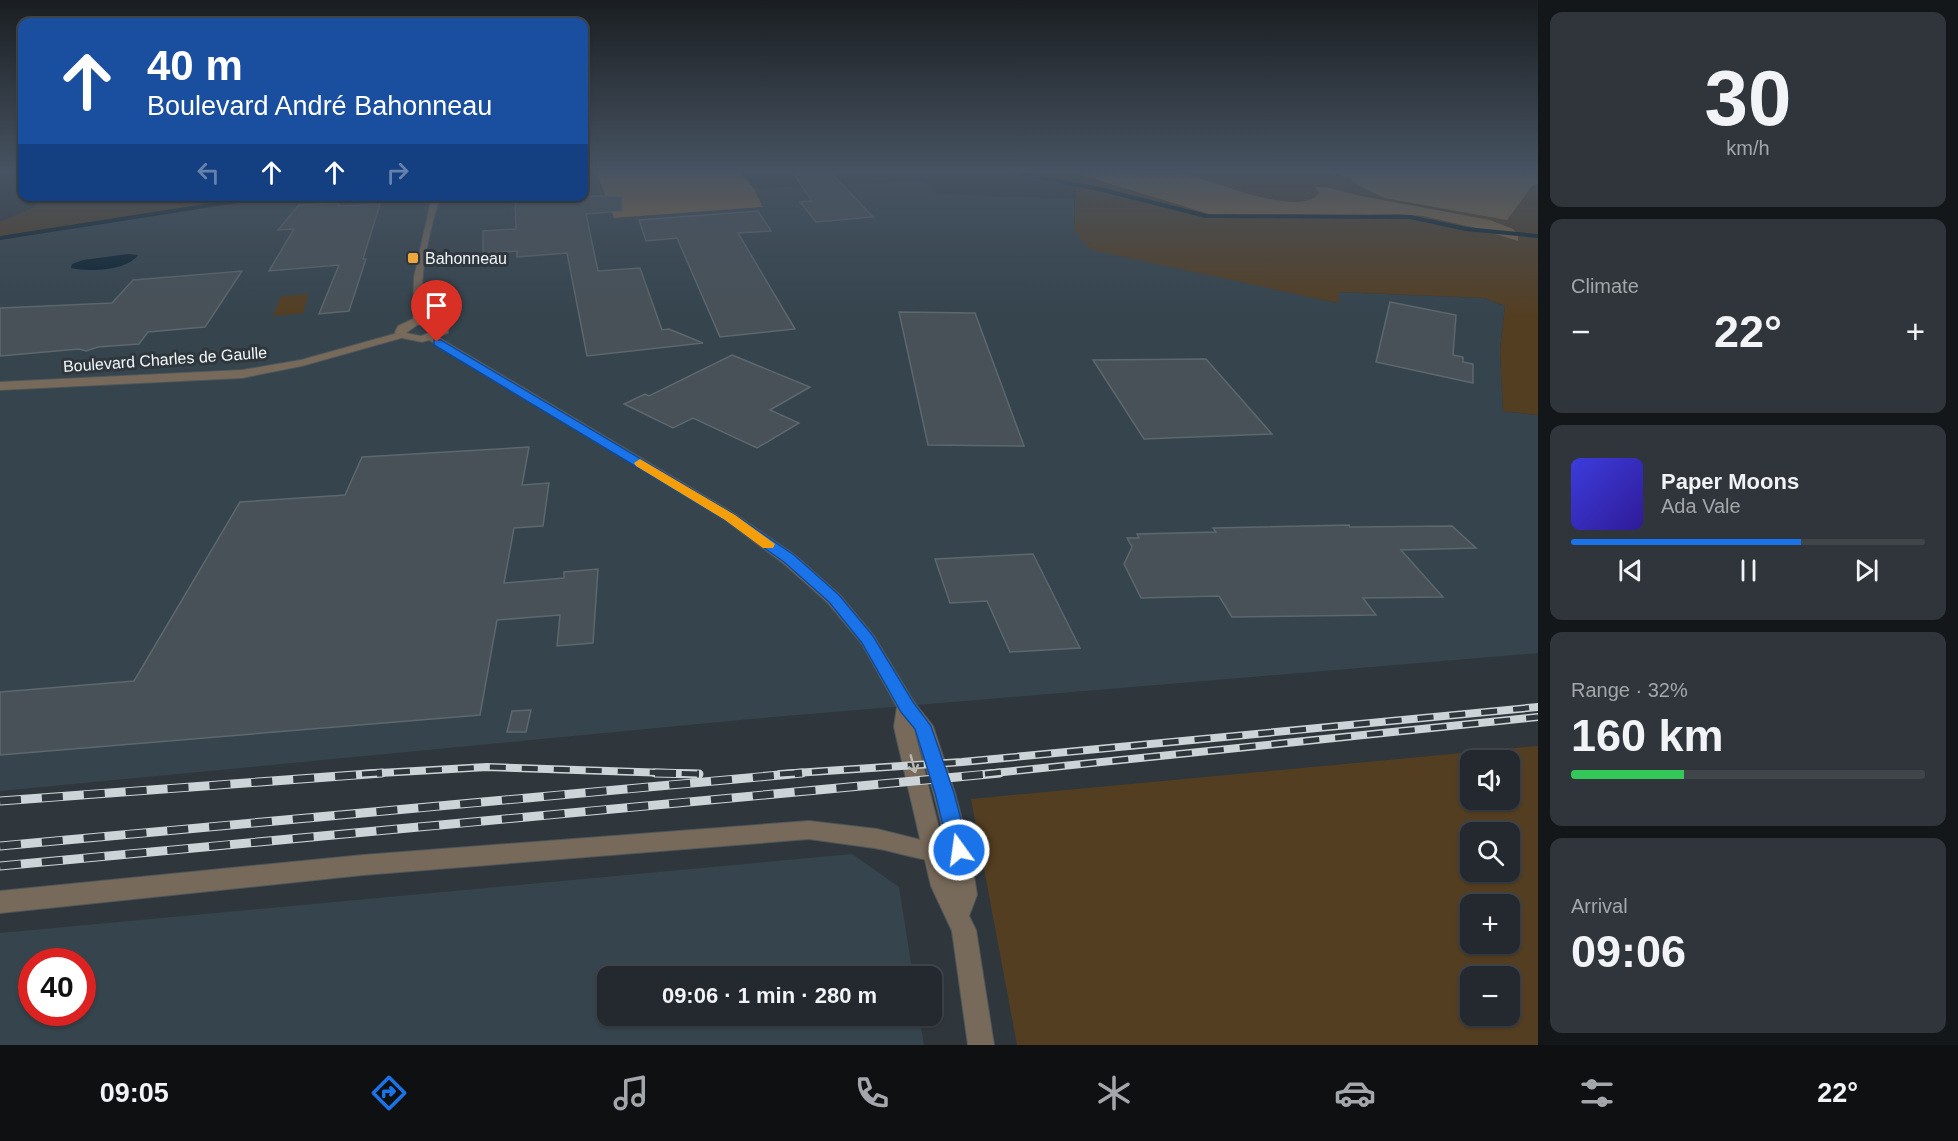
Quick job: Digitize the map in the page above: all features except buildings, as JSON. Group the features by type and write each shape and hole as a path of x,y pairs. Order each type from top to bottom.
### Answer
{"street":[{"path":"419,321 416,302 432,219"},
{"path":"432,320 444,324 444,331 431,337 413,339 401,335 402,328 419,321 432,320"},
{"name":"Boulevard Charles de Gaulle","path":"0,386 242,374 302,363 401,335"},
{"path":"431,337 730,518 789,559 834,599 859,627 878,655 907,707 923,726 945,793 959,850 966,895 958,915"},
{"path":"907,707 904,727 942,886 964,930 981,1045"},
{"path":"0,902 363,865 809,830 877,839 934,851 959,850"}],"shaded area":[{"path":"7,219 135,219 0,236 0,222"},
{"path":"135,219 1074,219 1074,231 1337,303 1338,292 1484,298 1505,306 1500,350 1503,411 1538,415 1538,653 751,719 0,791 0,236"},
{"path":"1075,219 1538,219 1538,415 1503,411 1500,350 1505,306 1484,298 1339,292 1338,303 1091,250 1074,231"},
{"path":"1435,219 1490,220 1513,229 1518,234 1518,241"},
{"path":"128,254 138,255 125,264 107,269 71,268 72,264 83,260"},
{"path":"309,294 303,313 273,316 281,296"},
{"path":"1538,746 1538,1045 1017,1045 971,799 1460,753 1460,810 1520,810 1520,750 1495,750"},
{"path":"852,854 899,887 911,966 597,966 597,1026 921,1026 924,1045 0,1045 0,933"}],"waterway":[{"path":"0,238 123,219"},
{"path":"1418,219 1466,229 1538,236"}],"railway":[{"path":"780,774 962,762 1538,707"},
{"path":"985,774 1538,717"},
{"path":"362,774 487,767 699,774 655,773"},
{"path":"0,801 382,773"},
{"path":"0,846 802,773"},
{"path":"0,866 1000,773"}],"slow traffic":[{"path":"640,463 768,544"}],"place":[{"name":"Bahonneau","path":"413,258"}],"route":[{"path":"437,342 730,518 789,559 834,599 868,640 907,707 923,726 945,793 959,850"}]}
